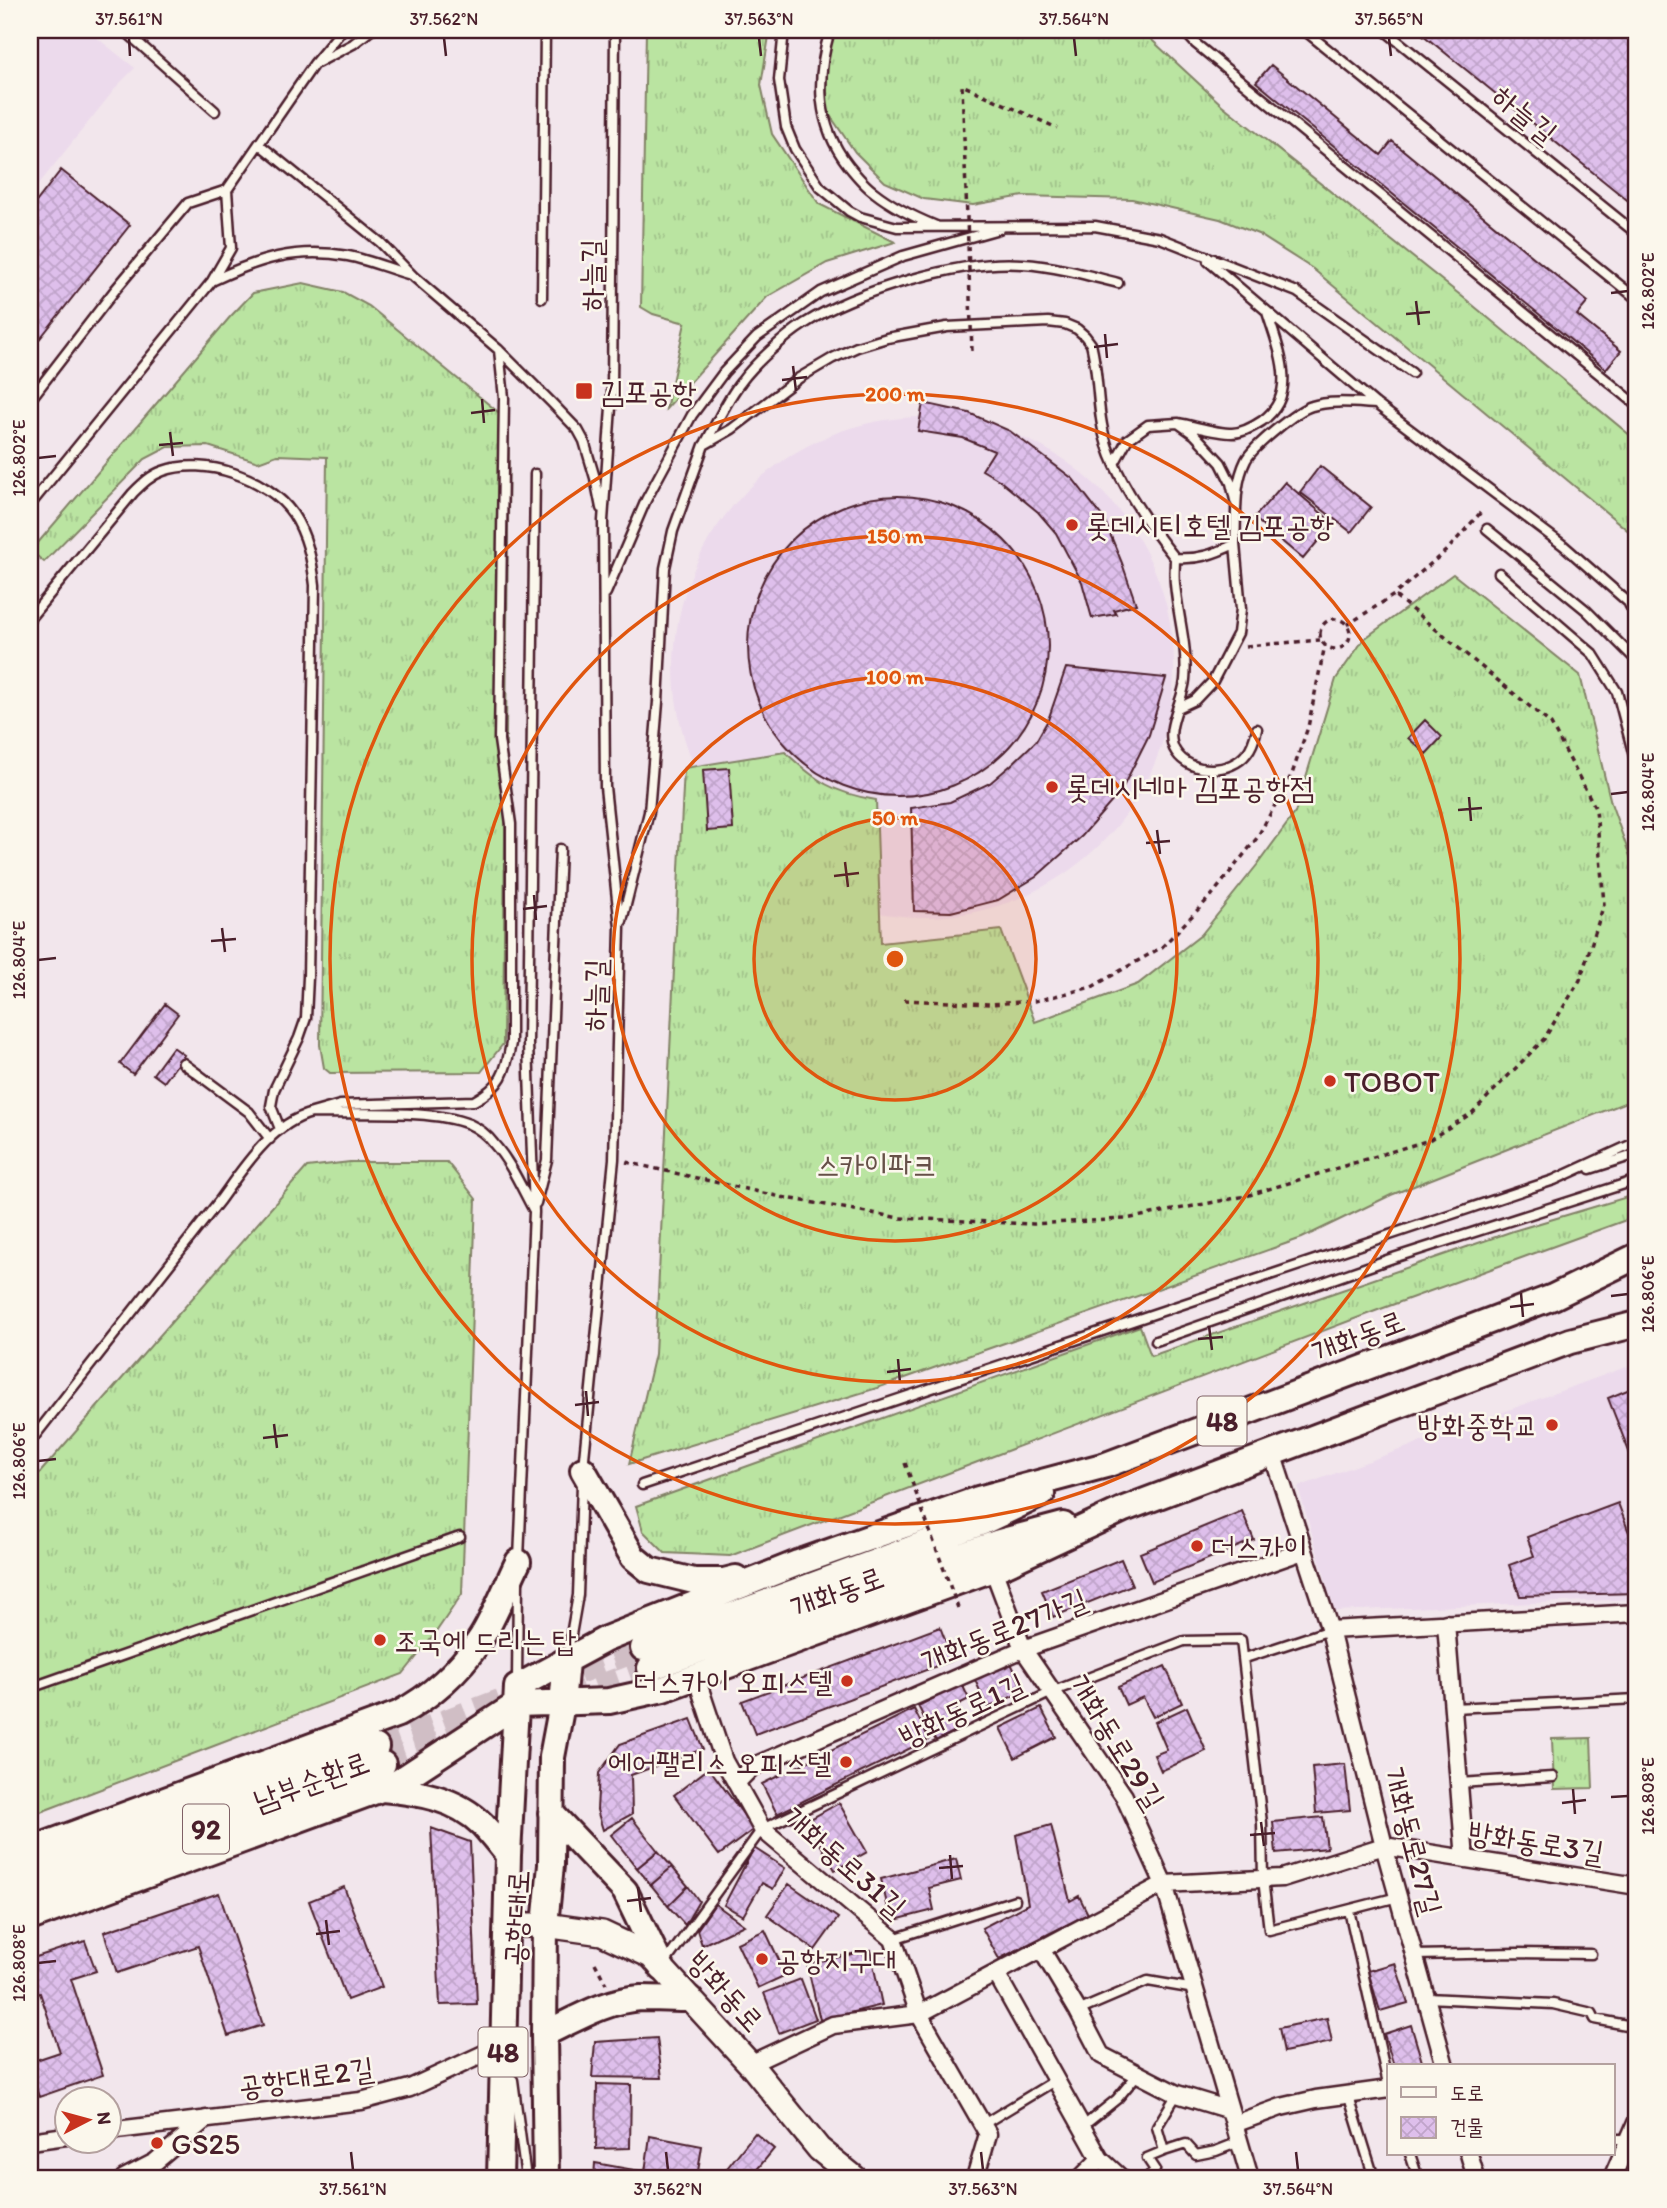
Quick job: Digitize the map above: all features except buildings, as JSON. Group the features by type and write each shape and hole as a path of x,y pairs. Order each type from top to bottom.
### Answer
{"main road":[{"name":"개화동로","path":"1553,1297 1637,1256"},
{"name":"개화동로","path":"650,1658 983,1522 1106,1465 1553,1297 1637,1271"},
{"name":"개화동로","path":"566,1662 606,1639 696,1677 993,1569 1124,1509 1570,1341 1637,1310"},
{"name":"개화동로","path":"1570,1341 1637,1324"},
{"name":"개화동로","path":"562,1704 609,1701 650,1658 798,1563 978,1499 1106,1465"},
{"path":"583,1470 633,1558 649,1570 694,1581 724,1581 798,1563"},
{"name":"개화동로","path":"650,1658 999,1542 1124,1509"},
{"name":"92","path":"380,1762 398,1714 418,1703 453,1673 480,1640 519,1562"},
{"name":"남부순환로","path":"30,1918 380,1762 517,1695 566,1662"},
{"name":"공항대로","path":"546,2178 545,1925 551,1865 552,1757 562,1704 566,1662"},
{"path":"517,1695 562,1704"},
{"name":"공항대로","path":"500,2178 508,1855 517,1695"},
{"path":"380,1762 412,1792 440,1798 465,1811 482,1824 508,1855"},
{"name":"남부순환로","path":"30,1850 380,1762"},
{"name":"남부순환로","path":"30,1874 380,1762"},
{"name":"남부순환로","path":"30,1894 380,1762"},
{"path":"551,1813 625,1891 662,1968"},
{"name":"방화동로","path":"508,1925 545,1925 601,1933 651,1956 750,2064 819,2148 855,2178"},
{"path":"544,2034 613,2003 639,1998 690,1999"}],"street":[{"name":"개화동로27길","path":"1272,1453 1330,1630 1384,1846 1444,2064"},
{"name":"개화동로27가길","path":"736,1783 752,1767 1023,1648 1303,1552"},
{"name":"개화동로29길","path":"993,1569 1023,1648 1124,1796 1164,1884 1250,2178"},
{"path":"1330,1630 1637,1613"},
{"path":"1446,1623 1465,1859"},
{"name":"개화동로31길","path":"696,1677 724,1761 762,1829 893,1939 919,2014 982,2125"},
{"name":"방화동로3길","path":"750,2064 833,2025 919,2014 1164,1884 1282,1878 1384,1846 1637,1886"},
{"path":"1041,1949 1101,2056 1232,2118 1316,2099 1387,2088"},
{"path":"996,1973 1100,2159 1121,2178"},
{"name":"공항대로2길","path":"122,2129 361,2101 410,2088 503,2045"},
{"path":"124,2178 155,2162 206,2119"},
{"path":"1612,2178 1637,2121"},
{"path":"975,2178 988,2134 982,2125"},
{"path":"30,2141 52,2138"},
{"path":"1470,2156 1476,2178"},
{"path":"1081,2178 1100,2159"}],"lane":[{"path":"124,30 215,111"},
{"path":"327,47 334,30"},
{"path":"30,400 188,203 226,190 314,64 342,30"},
{"path":"314,64 353,44 371,30"},
{"path":"542,298 545,30"},
{"name":"하늘길","path":"566,1662 578,1595 583,1470 614,1159 620,927 605,787 603,521 612,393 615,30"},
{"path":"785,30 779,80 786,127 795,149 820,187 833,200 860,217 897,227 1095,226 1160,237 1203,257 1297,292 1412,373"},
{"path":"830,30 822,76 821,101 825,122 839,153 857,177 872,191 906,213 939,228"},
{"path":"1183,30 1196,44 1637,405"},
{"path":"1304,30 1637,299"},
{"name":"하늘길","path":"1384,30 1637,234"},
{"name":"하늘길","path":"260,144 381,243 414,276 499,350 578,430 595,478 603,521"},
{"name":"하늘길","path":"31,501 212,281 231,248 226,190"},
{"path":"604,596 646,500 692,415 724,372 757,337 821,292 891,261 1013,225"},
{"name":"하늘길","path":"212,281 260,260 310,252 350,257 414,276"},
{"path":"1203,257 1376,404 1563,545 1628,602 1637,619"},
{"path":"620,927 649,812 665,568 673,531 704,445 740,382 767,354 803,324 864,294 921,277 979,266 1021,264 1063,269 1118,283"},
{"path":"1115,462 1127,440 1149,425 1178,424 1232,433 1253,428 1273,413 1283,391 1283,366 1267,312"},
{"path":"704,445 732,429 799,378 857,347 887,338 947,327 1048,322 1077,329 1091,344 1102,428 1115,462 1149,526 1175,558 1175,584 1186,651 1185,683 1170,726 1175,751 1190,765 1205,769 1222,768 1246,755 1257,729"},
{"path":"30,1442 244,1166 280,1129 298,1117 340,1105 474,1101 487,1094 500,1081 507,1068 511,1042 511,824 499,740 504,398 499,350"},
{"path":"1235,501 1247,459 1273,431 1311,406 1376,404"},
{"path":"1178,424 1195,435 1221,463 1231,483 1237,523 1235,544 1241,609 1238,633 1213,681 1195,700 1178,708"},
{"path":"30,618 133,493 148,479 164,471 185,467 232,471 278,498 293,513 303,532 312,560 315,585 308,977 306,1018 274,1090 271,1106 280,1129"},
{"path":"517,1695 519,1562 534,1212 528,1044 536,474"},
{"path":"1487,529 1586,610 1637,662"},
{"path":"1175,558 1191,559 1210,555 1235,544"},
{"path":"1499,573 1594,654 1617,692 1637,778"},
{"path":"534,1212 547,1160 560,849"},
{"path":"183,1062 249,1112 270,1139"},
{"path":"312,1113 419,1115 452,1119 471,1125 494,1143 506,1159 534,1212"},
{"path":"1554,1180 1637,1143"},
{"path":"642,1485 1637,1154"},
{"path":"1156,1341 1390,1259 1637,1180"},
{"path":"30,1688 460,1538"},
{"path":"1330,1630 1245,1658 1262,1823 1263,1880 1269,1930 1398,1897"},
{"name":"방화동로1길","path":"662,1968 762,1829 1054,1691 1184,1642 1241,1640 1245,1658"},
{"path":"1453,1708 1637,1699"},
{"path":"1459,1783 1553,1777"},
{"path":"893,1939 1016,1900"},
{"path":"1349,1910 1387,2079"},
{"path":"1415,1955 1591,1954"},
{"path":"1078,2011 1148,1981 1195,1989"},
{"path":"1427,1998 1553,2004 1592,2013 1595,2019 1637,2027"},
{"path":"505,2014 526,2178"},
{"path":"1082,2127 1117,2099 1137,2075"},
{"path":"982,2125 1056,2080"},
{"path":"1164,2151 1157,2127 1177,2094"},
{"path":"1349,2094 1374,2178"},
{"path":"1147,2178 1154,2171 1147,2158 1164,2151 1186,2144 1196,2155 1240,2142"},
{"path":"1411,2156 1418,2178"}],"path":[{"path":"972,351 962,85 1057,128"},
{"path":"1347,625 1394,595 1448,549 1482,511"},
{"path":"614,1159 781,1197 900,1218 1033,1224 1126,1219 1247,1196 1429,1140 1472,1113 1544,1039 1580,980 1604,904 1596,809 1551,724 1394,595"},
{"path":"1335,617 1347,625 1350,637 1347,645 1340,649 1330,649 1320,640 1320,631 1330,619 1335,617"},
{"path":"1242,646 1320,640"},
{"path":"904,1000 990,1003 1035,1001 1092,986 1162,947 1212,895 1257,838 1292,774 1308,727 1325,645"},
{"path":"905,1463 958,1608"},
{"path":"595,1963 609,1989"}],"shaded area":[{"path":"30,30 87,30 135,68 118,85 30,195"},
{"path":"924,417 973,422 1020,436 1063,459 1101,490 1132,528 1155,571 1169,618 1174,667 1169,716 1155,763 1132,806 1101,844 1063,875 1020,898 973,912 924,917 875,912 828,898 785,875 747,844 716,806 693,763 679,716 674,667 679,618 693,571 716,528 747,490 785,459 828,436 875,422"},
{"name":"방화중학교","path":"1637,1363 1637,1599 1335,1611 1298,1487"}],"green space":[{"path":"646,30 770,30 761,85 772,134 819,204 895,242 827,263 767,297 666,409 685,323 653,314 641,307"},
{"path":"835,30 1141,30 1222,105 1469,302 1637,441 1637,538 1313,269 1258,234 1220,219 1132,199 1023,196 973,205 924,199 885,182 855,152 827,111 827,57"},
{"path":"303,283 343,292 369,306 509,421 503,1044 481,1072 330,1073 324,1068 320,1045 327,457 277,455 258,462 208,446 168,447 145,459 44,562 31,551 253,293"},
{"name":"스카이파크","path":"1453,574 1580,675 1611,803 1637,876 1637,1098 1391,1195 1302,1238 877,1388 629,1464 655,1354 684,768 785,752 826,784 848,794 876,800 881,943 1001,930 1035,1022 1138,984 1201,935 1295,813 1336,679 1364,639"},
{"path":"350,1162 447,1162 476,1199 462,1594 403,1674 30,1816 30,1484 307,1167"},
{"path":"1637,1194 1637,1216 1378,1310 730,1556 665,1553 643,1531 636,1506 1140,1326 1151,1356 1513,1231"},
{"path":"1591,1738 1593,1788 1554,1789 1552,1739"}],"tunnel":[{"path":"376,1747 643,1648"},
{"path":"562,1700 650,1668"},
{"path":"383,1764 458,1737"}],"place":[{"name":"김포공항","path":"584,391"},
{"name":"롯데시티호텔 김포공항","path":"1072,525"},
{"name":"롯데시네마 김포공항점","path":"1052,787"},
{"name":"TOBOT","path":"1330,1081"},
{"name":"방화중학교","path":"1552,1425"},
{"name":"더스카이","path":"1197,1546"},
{"name":"조국에 드리는 탑","path":"380,1640"},
{"name":"더스카이 오피스텔","path":"847,1681"},
{"name":"에어팰리스 오피스텔","path":"846,1762"},
{"name":"공항지구대","path":"762,1959"},
{"name":"GS25","path":"157,2143"}]}
